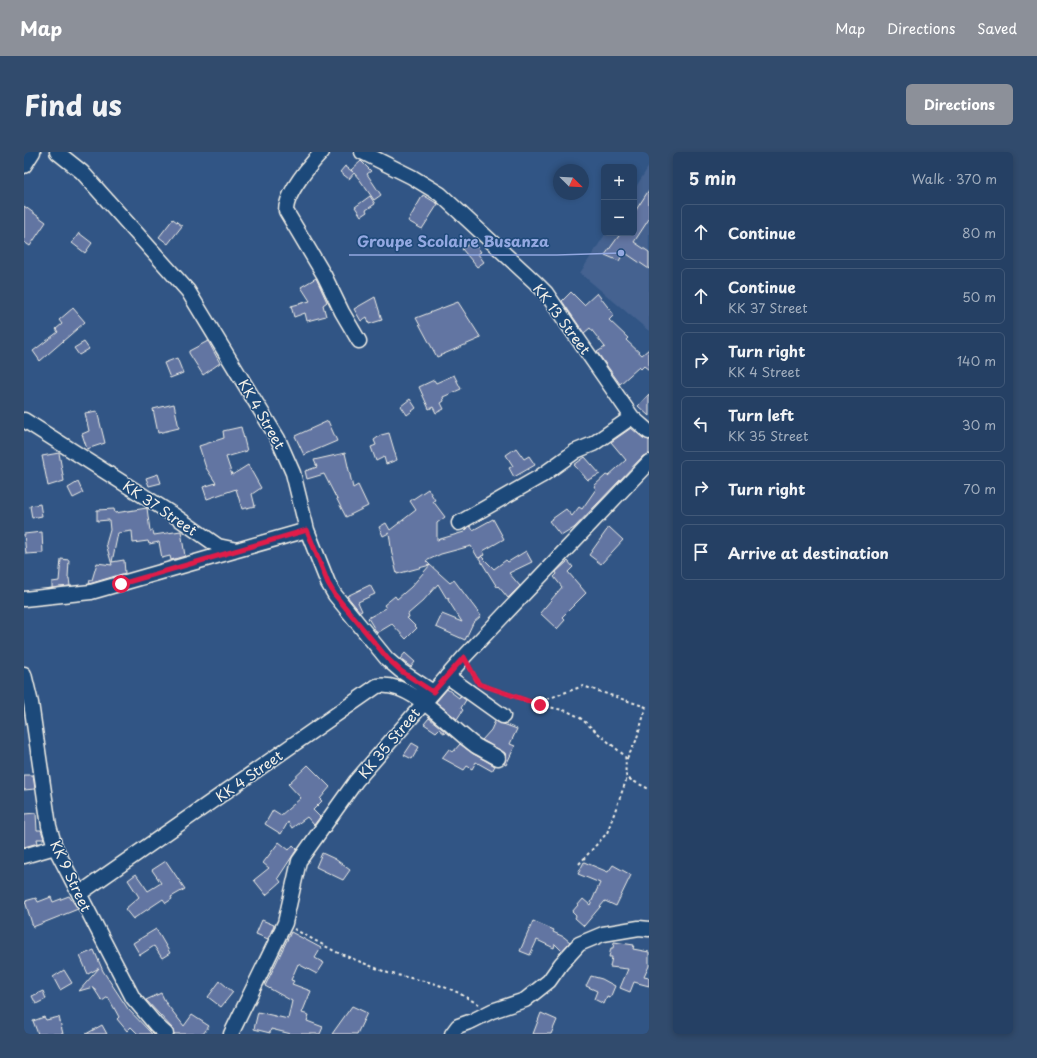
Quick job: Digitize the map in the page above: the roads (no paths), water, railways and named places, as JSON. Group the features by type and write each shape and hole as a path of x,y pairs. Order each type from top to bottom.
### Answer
{"street":[{"path":"24,166 33,152"},
{"name":"KK 4 Street","path":"57,152 82,172 109,204 165,264 200,309 278,439 293,473 307,530 328,583 335,595 388,659 429,696"},
{"path":"322,152 296,187 287,202 286,212 324,275 342,312 359,341"},
{"name":"KK 13 Street","path":"362,152 412,177 440,194 536,283 546,294 632,417 649,432"},
{"path":"459,523 541,476 576,451 593,444 632,417"},
{"name":"KK 37 Street","path":"24,420 175,516 211,542 227,549 237,550"},
{"name":"KK 35 Street","path":"231,1034 285,923 299,860 356,781 464,657 574,540 617,499 649,462"},
{"path":"24,599 90,592 307,530"},
{"path":"447,676 503,716"},
{"name":"KK 9 Street","path":"24,681 31,703 49,826 55,847 134,998 156,1025 166,1034"},
{"name":"KK 4 Street","path":"79,894 377,686 389,686 429,696"},
{"path":"429,696 476,746 498,758"},
{"path":"24,856 55,847"},
{"path":"452,1034 458,1026 492,1011 525,1000 549,981 560,964 579,944 603,934 639,928 649,929"}],"place":[{"name":"Groupe Scolaire Busanza","path":"621,253"}]}
